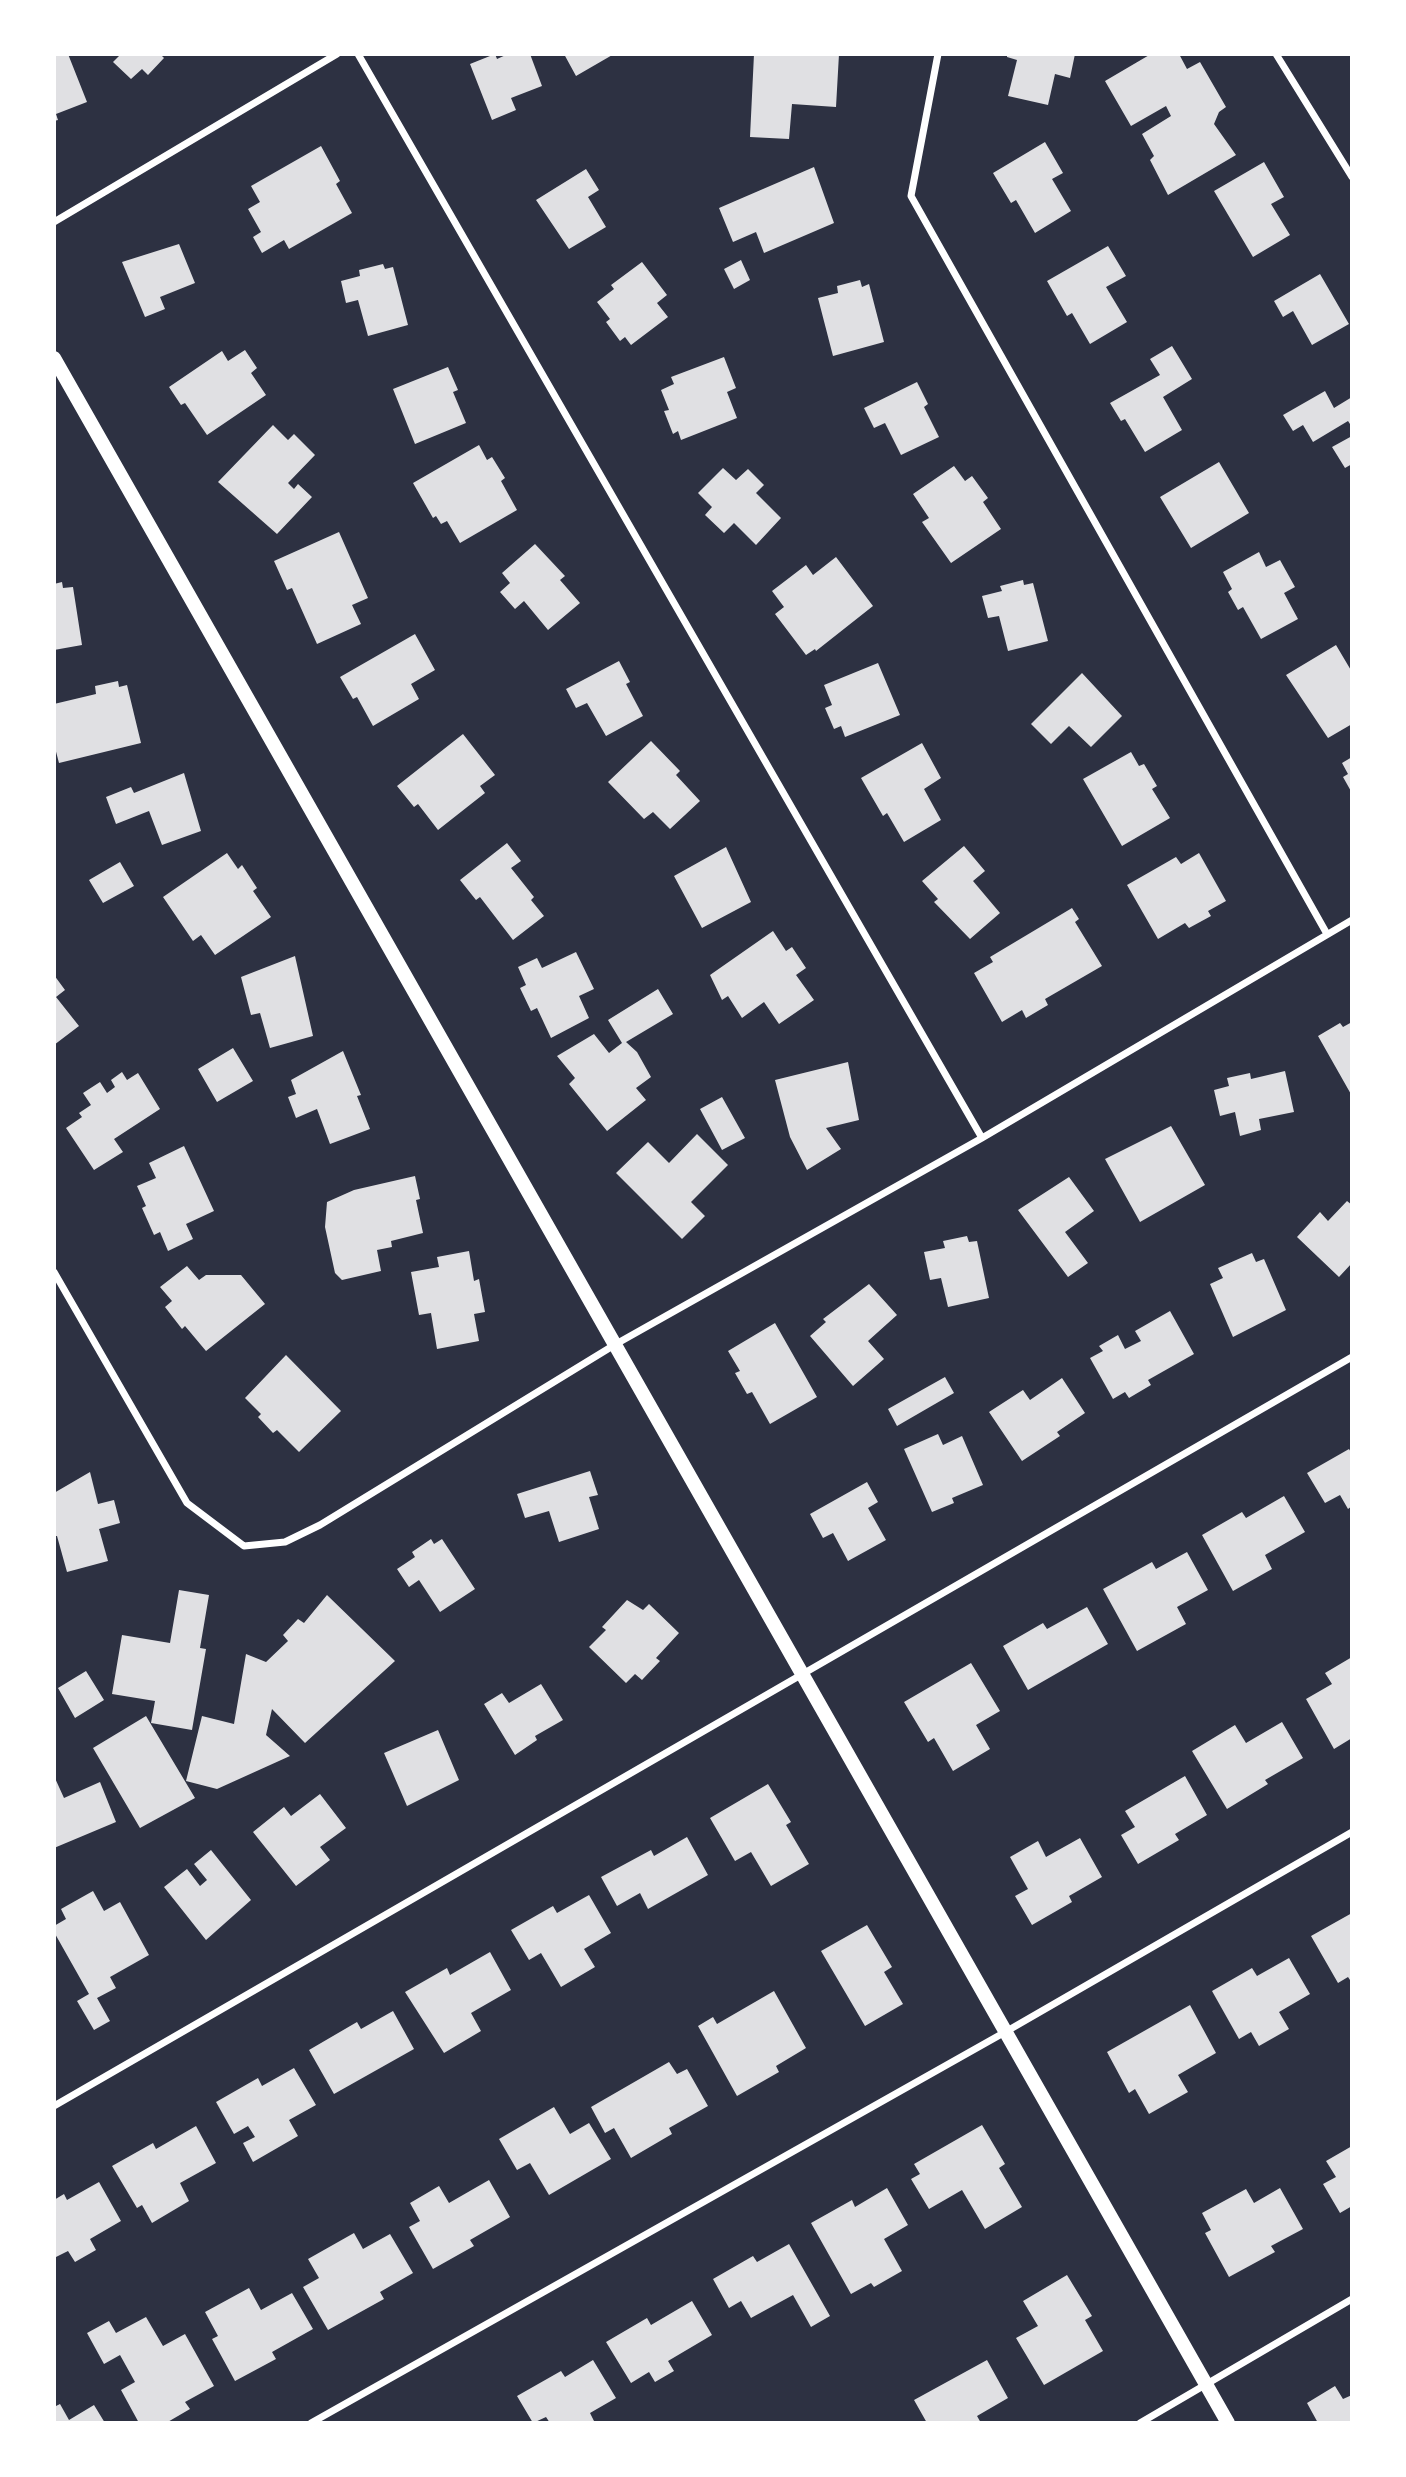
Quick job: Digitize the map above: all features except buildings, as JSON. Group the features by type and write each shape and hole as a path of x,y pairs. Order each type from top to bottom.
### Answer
{"main road":[{"path":"54,358 1228,2423"}],"street":[{"path":"54,222 337,54"},
{"path":"358,54 982,1138"},
{"path":"938,54 911,196 1327,934"},
{"path":"1276,54 1352,177"},
{"path":"54,1272 187,1503 244,1546 285,1542 320,1525 616,1344 982,1138 1352,920"},
{"path":"54,2106 803,1677 1352,1357"},
{"path":"311,2423 1007,2031 1352,1832"},
{"path":"1140,2423 1352,2299"}]}
